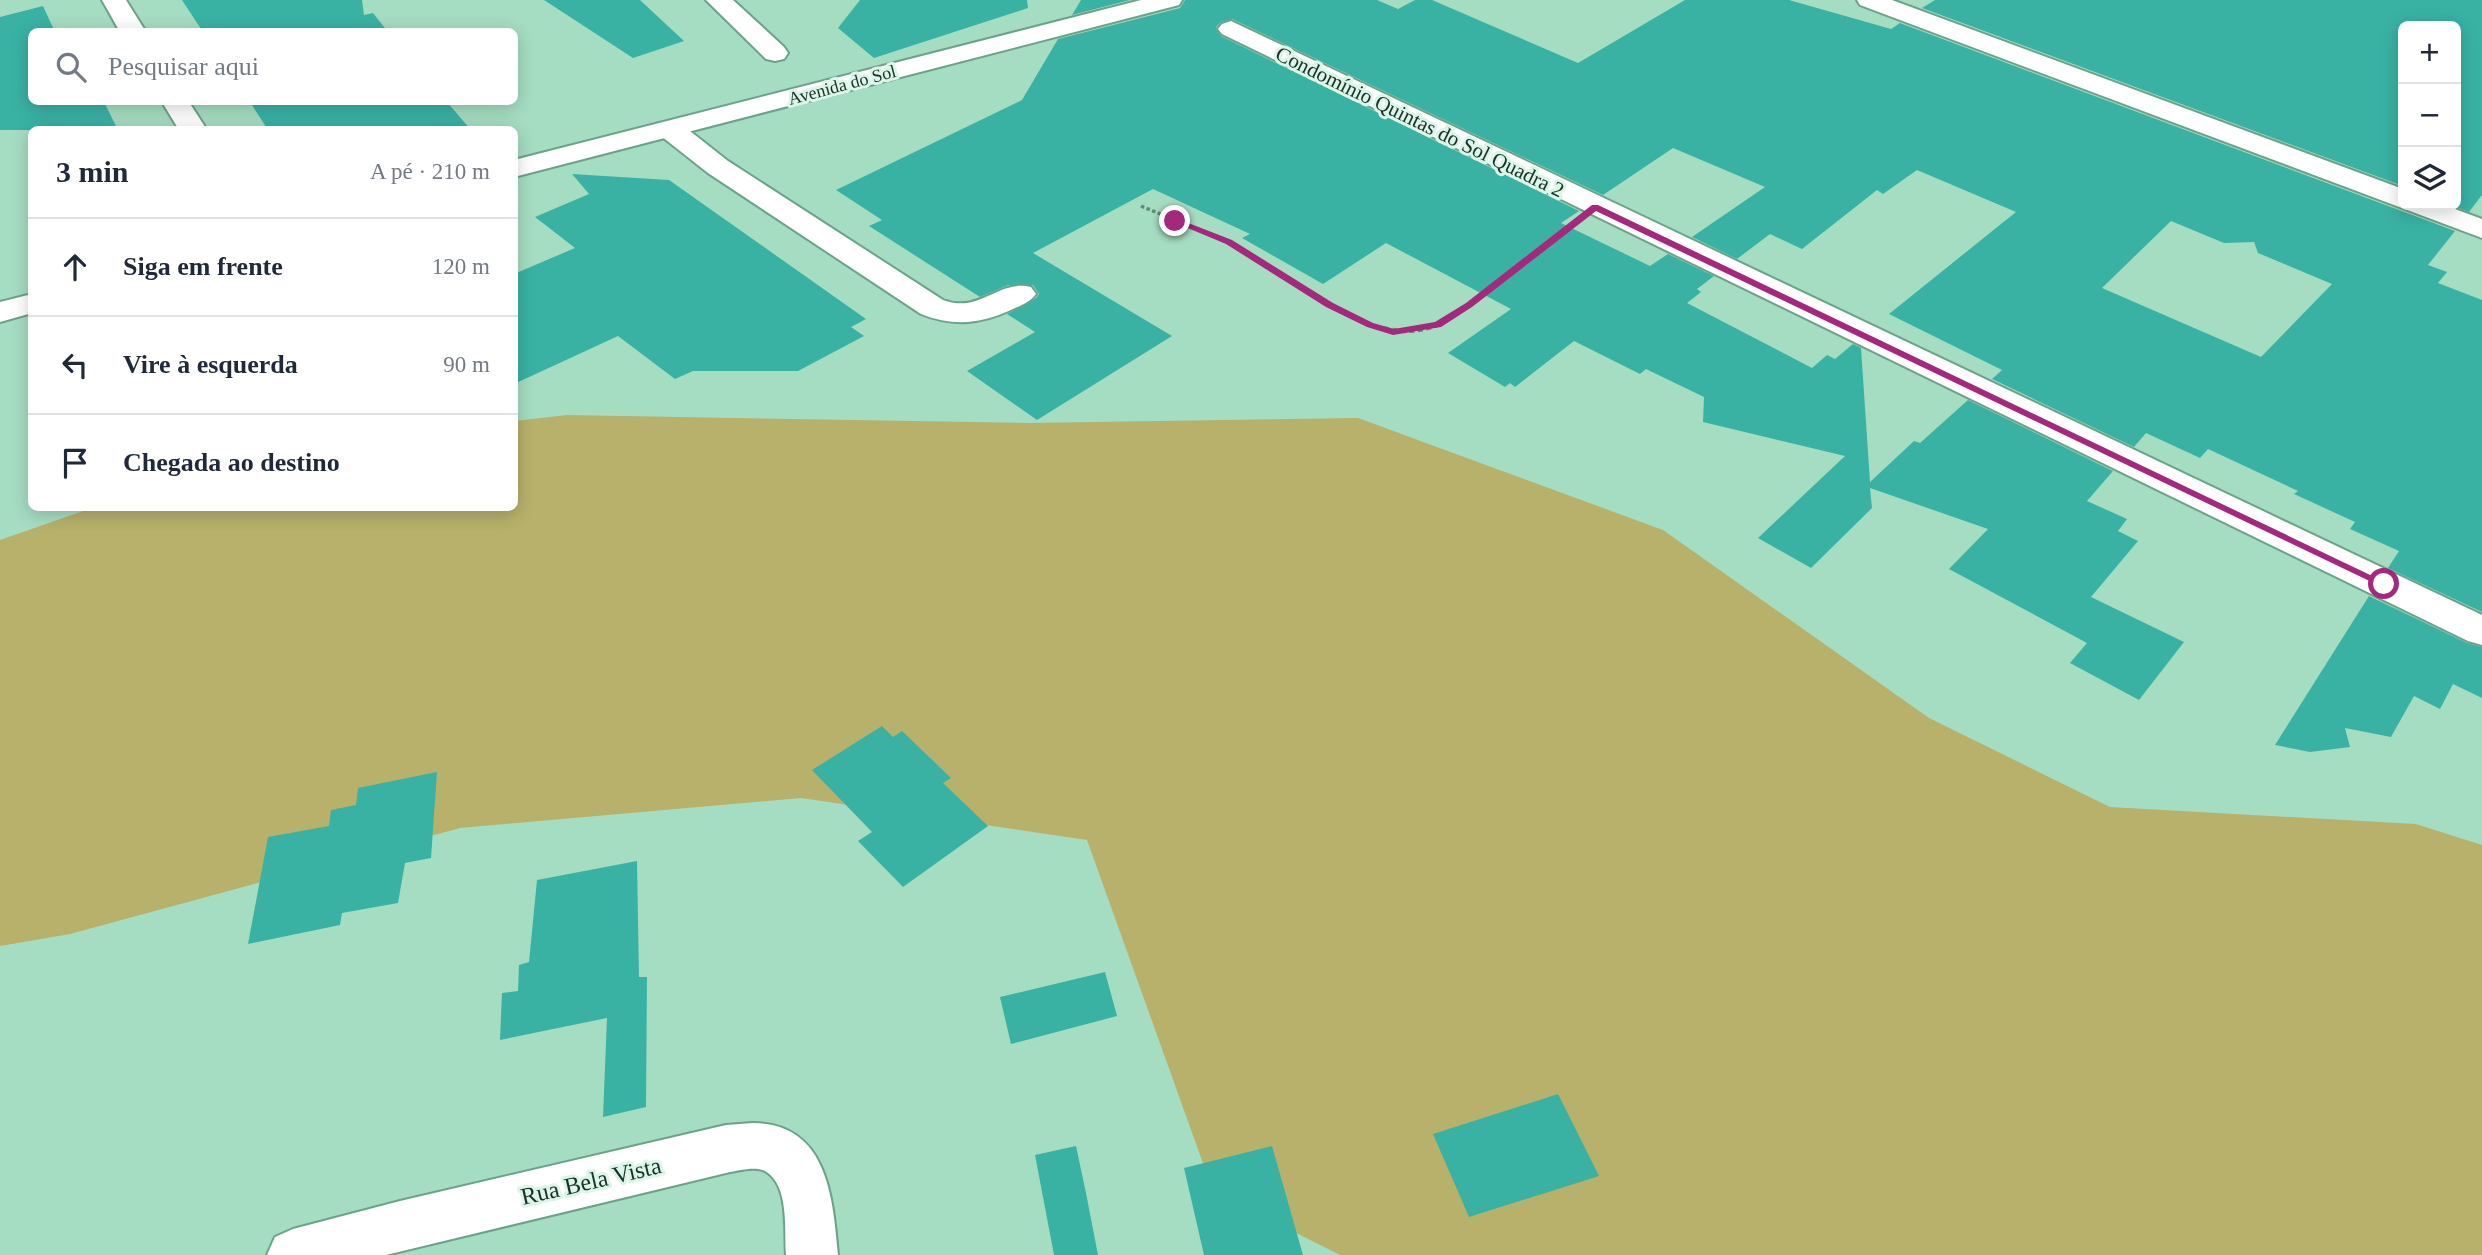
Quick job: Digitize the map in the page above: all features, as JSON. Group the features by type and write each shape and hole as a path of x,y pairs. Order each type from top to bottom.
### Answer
{"street":[{"path":"114,0 131,28"},
{"path":"718,0 775,53"},
{"name":"Avenida do Sol","path":"518,168 1170,0"},
{"path":"1869,0 2398,197"},
{"name":"Condomínio Quintas do Sol Quadra 2","path":"1231,29 1595,207 2482,631"},
{"path":"178,105 191,126"},
{"path":"671,130 718,167 939,310 960,316 972,315 1020,294"},
{"path":"2431,210 2482,229"},
{"path":"0,312 28,304"},
{"name":"Rua Bela Vista","path":"293,1255 400,1226 726,1149 766,1147 791,1158 806,1187 812,1255"}],"path":[{"path":"1141,206 1229,242 1330,305 1370,325 1393,332 1438,325 1480,297 1595,207"}],"shaded area":[{"path":"567,415 1029,423 1358,418 1663,530 1929,718 2110,807 2416,824 2482,845 2482,1255 1340,1255 1213,1191 1087,840 801,798 460,828 70,934 0,946 0,540 83,511 518,511 518,421"}],"building":[{"path":"182,0 362,0 364,15 373,13 385,28 200,28"},
{"path":"544,0 640,0 684,41 633,58"},
{"path":"860,0 1027,0 1028,8 874,58 838,28"},
{"path":"1081,0 1130,0 1072,15"},
{"path":"1185,0 1377,0 1398,9 1415,0 1432,0 1578,63 1685,0 1789,0 1891,29 1900,23 2455,231 2428,265 2447,272 2438,283 2482,300 2482,612 2388,568 2399,551 2350,529 2355,522 2294,494 2298,491 2208,449 2200,458 2146,433 2134,447 1992,379 2002,370 1889,314 2016,212 1917,170 1883,194 1877,190 1802,249 1770,234 1737,259 1692,237 1765,187 1673,148 1603,195 1232,19 1221,22 1216,27 1221,36 1579,211 1561,223 1650,266 1668,254 1714,276 1697,289 1701,292 1687,303 1812,368 1827,355 1835,359 1853,344 1861,348 1870,482 1914,441 1920,443 1968,400 2113,471 2087,501 2127,519 2118,531 2138,541 2091,597 2184,642 2139,700 2070,663 2087,643 1949,569 1988,529 1870,488 1872,508 1811,568 1758,538 1845,456 1703,422 1704,397 1646,369 1640,374 1574,341 1515,387 1510,383 1505,387 1448,353 1511,309 1386,243 1323,284 1242,238 1250,234 1153,189 1033,253 1172,336 1037,420 967,371 1035,332 1007,314 1036,298 1039,294 1033,285 1008,285 980,297 869,226 882,220 836,190 1022,100 1058,39 1180,8","holes":["2171,221 2224,243 2254,242 2258,253 2332,284 2261,357 2102,288"]},
{"path":"1935,0 2482,0 2482,195 2469,212 2461,209 2461,21 2398,21 2398,184 1922,8"},
{"path":"43,6 53,28 28,28 28,105 106,105 116,126 28,126 28,130 0,130 0,17"},
{"path":"252,105 450,105 468,126 265,126"},
{"path":"572,174 669,180 866,319 851,327 864,336 798,371 693,371 675,379 618,336 518,382 518,272 575,248 535,217 589,194"},
{"path":"2369,596 2467,643 2482,647 2482,698 2453,684 2440,709 2414,696 2391,737 2345,728 2350,747 2310,752 2275,745"},
{"path":"882,726 893,737 902,731 951,778 943,783 988,826 903,887 858,841 872,832 812,770"},
{"path":"437,772 431,858 405,863 398,903 342,913 340,925 248,944 268,837 329,826 331,810 356,805 358,788"},
{"path":"637,861 639,977 647,977 646,1107 603,1117 607,1018 500,1040 502,993 518,991 519,965 529,962 537,880"},
{"path":"1105,972 1117,1016 1011,1044 1000,997"},
{"path":"1558,1094 1599,1176 1469,1217 1433,1134"},
{"path":"1076,1146 1098,1255 1054,1255 1035,1155"},
{"path":"1272,1146 1303,1255 1204,1255 1184,1168"}],"route":[{"path":"1175,221 1229,242 1330,305 1370,325 1393,332 1438,325 1469,305 1595,207 2384,584"}]}
